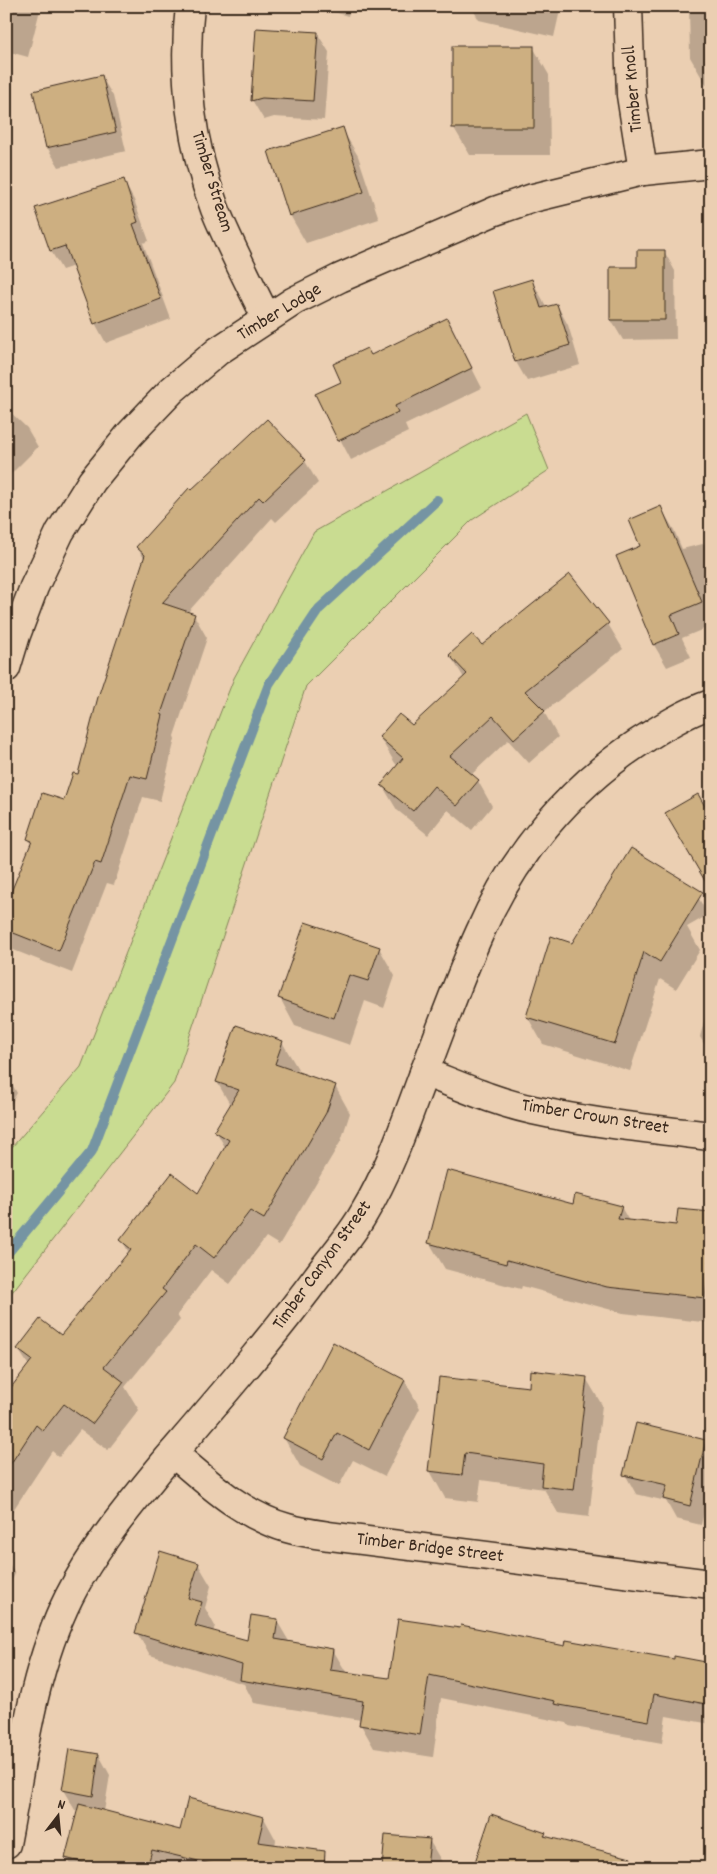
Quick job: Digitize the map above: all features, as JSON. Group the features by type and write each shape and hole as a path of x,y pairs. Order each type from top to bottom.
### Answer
{"street":[{"name":"Timber Stream","path":"190,6 187,65 191,113 200,161 214,207 267,319"},
{"name":"Timber Knoll","path":"628,6 631,95 644,171"},
{"name":"Timber Lodge","path":"6,668 11,630 60,532 92,481 130,434 172,390 211,357 294,300 495,211 533,198 644,171 711,164"},
{"name":"Timber Canyon Street","path":"6,1844 34,1695 53,1631 70,1595 93,1554 119,1517 287,1318 363,1216 385,1175 480,930 503,887 529,847 559,810 593,776 621,754 661,728 711,704"},
{"name":"Timber Crown Street","path":"424,1072 482,1096 531,1110 580,1120 711,1136"},
{"name":"Timber Bridge Street","path":"173,1453 213,1487 248,1512 288,1528 329,1536 711,1584"}],"green space":[{"path":"526,413 549,470 472,520 306,686 174,1083 6,1300 6,1154 81,1067 234,678 314,532"}],"building":[{"path":"256,28 318,32 313,101 262,98 251,101"},
{"path":"452,46 534,46 534,128 452,128"},
{"path":"102,75 116,132 46,148 33,91"},
{"path":"343,127 364,192 289,216 268,151"},
{"path":"124,179 138,222 133,224 161,299 94,324 65,246 50,251 35,208"},
{"path":"637,250 665,250 665,320 610,320 610,267 637,267"},
{"path":"532,279 541,308 557,304 570,345 515,362 493,291"},
{"path":"447,318 472,368 395,406 398,412 338,441 315,394 341,382 333,364 367,348 371,355"},
{"path":"267,419 306,460 263,501 259,497 162,603 195,614 161,714 163,715 147,779 130,775 101,864 95,862 59,951 6,930 6,904 32,841 27,839 42,793 64,800 73,773 78,774 98,697 145,555 136,547 189,488 191,490"},
{"path":"661,506 702,602 671,615 679,634 653,645 616,556 640,546 629,520"},
{"path":"570,574 609,623 525,691 545,711 514,739 493,716 450,756 479,780 457,806 434,786 413,811 381,785 403,758 379,737 399,714 412,725 467,674 449,655 472,634 482,645"},
{"path":"698,794 711,817 711,891 665,813"},
{"path":"631,848 703,892 660,962 644,952 615,1044 526,1017 551,936 572,943"},
{"path":"305,922 380,947 368,981 349,975 334,1018 278,998"},
{"path":"236,1025 283,1041 275,1064 336,1085 326,1113 264,1219 250,1211 214,1258 196,1244 162,1289 166,1292 104,1367 124,1382 92,1424 64,1404 43,1431 36,1425 6,1471 6,1394 32,1360 17,1349 40,1319 61,1335 131,1249 120,1240 172,1173 198,1193 229,1140 214,1131 239,1090 216,1082"},
{"path":"447,1170 573,1204 575,1194 622,1206 618,1219 676,1225 678,1209 711,1212 711,1247 705,1298 607,1287 507,1260 506,1264 428,1243"},
{"path":"333,1342 405,1380 369,1450 337,1433 323,1459 283,1438"},
{"path":"530,1370 587,1377 574,1490 541,1486 543,1464 465,1453 462,1475 428,1471 439,1377 529,1387"},
{"path":"636,1423 706,1440 690,1506 663,1499 667,1485 623,1475"},
{"path":"160,1551 199,1563 188,1598 202,1602 195,1626 247,1640 251,1615 278,1619 275,1639 333,1649 330,1670 389,1678 398,1619 460,1628 461,1625 565,1646 566,1640 674,1659 674,1656 711,1663 711,1705 654,1694 649,1721 554,1704 555,1701 429,1675 420,1735 359,1725 363,1701 240,1680 242,1665 135,1633"},
{"path":"69,1749 99,1754 93,1796 62,1790"},
{"path":"188,1798 264,1817 258,1842 325,1851 324,1868 228,1868 152,1850 147,1868 104,1868 65,1858 79,1804 180,1830"},
{"path":"491,1814 546,1833 544,1836 631,1858 630,1868 473,1868"},
{"path":"385,1835 430,1839 427,1868 382,1868"}],"waterway":[{"path":"6,1255 92,1151 269,684 319,609 437,500"}]}
